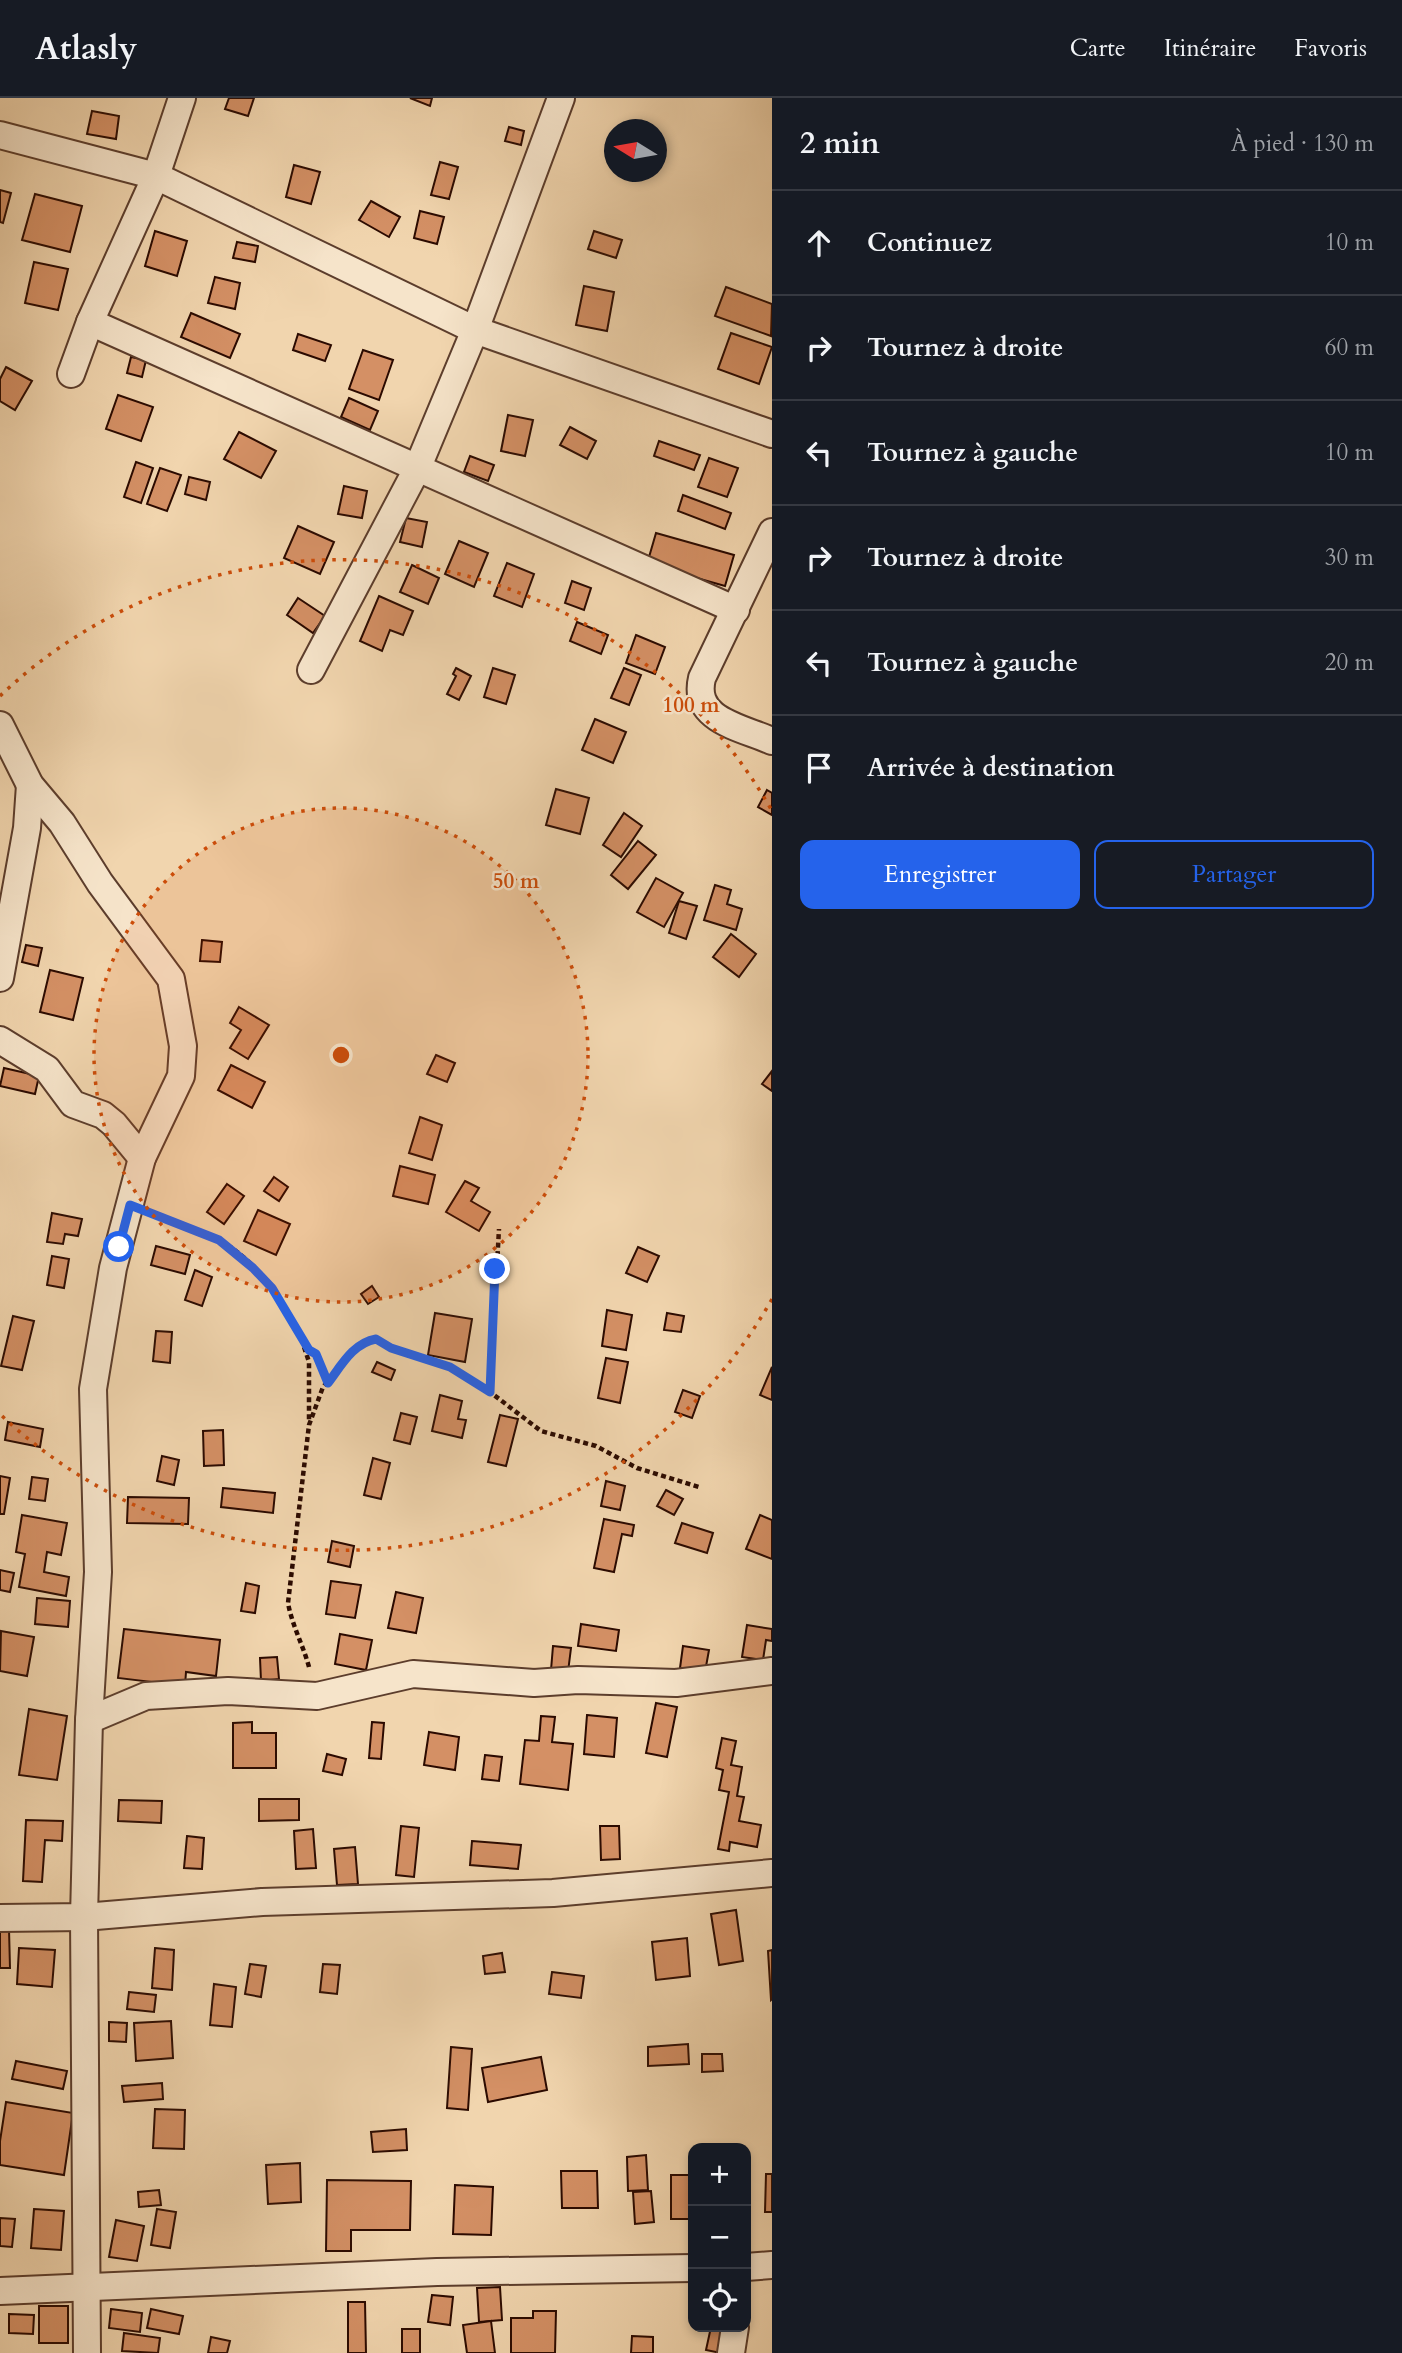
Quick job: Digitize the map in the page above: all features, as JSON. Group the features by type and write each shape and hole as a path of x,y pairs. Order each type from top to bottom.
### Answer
{"street":[{"path":"71,374 90,322 156,176 181,98"},
{"path":"310,670 417,469 475,330 561,98"},
{"path":"0,135 156,176 475,330 772,434"},
{"path":"90,322 736,610"},
{"path":"772,532 702,678 699,692 701,703 710,714 772,740"},
{"path":"0,725 30,785 62,823 100,883 171,979 177,995 183,1046 181,1076 142,1158 113,1268 93,1389 98,1572 89,1720 84,1917 87,2353"},
{"path":"0,978 27,828 30,785"},
{"path":"0,1040 47,1069 73,1104 103,1115 114,1124 142,1158"},
{"path":"89,1720 146,1696 228,1691 317,1696 413,1674 534,1683 578,1680 676,1683 772,1671"},
{"path":"0,1918 84,1917 262,1902 553,1893 772,1873"},
{"path":"751,2267 772,2265"},
{"path":"0,2291 437,2272 688,2268"},
{"path":"731,2353 733,2332"}],"path":[{"path":"130,1205 219,1240 272,1288 309,1350 316,1354 328,1383"},
{"path":"490,1392 499,1229"},
{"path":"301,1335 309,1362 309,1425 288,1603 317,1696"},
{"path":"309,1425 323,1387 350,1354 367,1341 376,1339 391,1348 450,1367 490,1392 541,1431 596,1446 637,1468 698,1487"}],"building":[{"path":"229,98 254,98 248,116 225,109"},
{"path":"410,98 432,98 430,106"},
{"path":"92,111 119,116 116,139 87,134"},
{"path":"509,127 524,131 521,145 505,141"},
{"path":"440,162 458,167 449,199 431,195"},
{"path":"294,165 320,172 311,204 286,197"},
{"path":"0,190 11,193 3,223 0,222"},
{"path":"35,194 82,206 70,252 22,240"},
{"path":"371,201 400,217 389,237 359,220"},
{"path":"420,211 444,217 437,244 414,238"},
{"path":"155,231 187,241 177,276 145,266"},
{"path":"594,231 622,240 616,258 588,249"},
{"path":"237,242 258,246 255,262 233,258"},
{"path":"34,262 68,269 58,310 25,303"},
{"path":"215,277 240,283 235,309 208,303"},
{"path":"584,286 614,292 607,331 576,325"},
{"path":"726,287 772,304 771,336 715,316"},
{"path":"191,313 240,334 230,358 181,337"},
{"path":"731,333 772,347 759,384 718,369"},
{"path":"298,334 331,345 325,361 293,350"},
{"path":"363,350 393,360 379,400 349,389"},
{"path":"131,357 146,360 142,377 127,373"},
{"path":"6,367 32,381 15,410 0,401 0,379"},
{"path":"118,395 153,407 141,441 106,429"},
{"path":"349,398 378,411 370,430 341,417"},
{"path":"508,415 533,420 525,456 501,451"},
{"path":"570,427 596,441 587,459 560,445"},
{"path":"239,432 276,451 261,478 224,459"},
{"path":"659,441 700,455 694,470 654,456"},
{"path":"470,456 494,465 488,481 464,472"},
{"path":"709,458 738,468 727,497 698,487"},
{"path":"136,462 153,468 141,503 124,497"},
{"path":"160,468 181,475 167,511 147,504"},
{"path":"189,477 210,482 206,500 185,494"},
{"path":"344,486 367,491 362,518 338,514"},
{"path":"683,495 731,513 725,529 678,511"},
{"path":"406,518 427,522 422,547 400,542"},
{"path":"298,526 334,542 320,574 284,558"},
{"path":"656,533 734,555 725,586 647,564"},
{"path":"459,541 488,553 474,587 445,574"},
{"path":"507,563 534,574 522,607 494,596"},
{"path":"412,565 439,578 428,604 400,592"},
{"path":"572,581 591,588 584,610 565,603"},
{"path":"379,596 413,611 403,635 390,630 382,651 360,641"},
{"path":"298,598 325,616 313,633 287,615"},
{"path":"577,622 608,635 601,654 570,641"},
{"path":"636,635 665,647 655,674 626,663"},
{"path":"456,668 471,676 459,700 447,694 456,676 453,674"},
{"path":"493,668 515,675 506,704 484,697"},
{"path":"624,668 641,675 629,705 611,698"},
{"path":"595,719 626,732 613,763 582,750"},
{"path":"556,789 589,798 580,834 546,825"},
{"path":"767,790 772,793 772,815 758,807"},
{"path":"624,813 642,826 621,857 603,845"},
{"path":"638,841 656,855 628,889 611,875"},
{"path":"656,878 683,893 664,927 637,912"},
{"path":"715,885 731,890 727,904 742,909 736,930 704,920"},
{"path":"679,901 697,906 686,939 669,933"},
{"path":"731,934 756,954 739,977 713,957"},
{"path":"202,940 222,942 220,962 200,961"},
{"path":"26,945 42,948 38,966 22,962"},
{"path":"50,970 83,978 73,1020 40,1012"},
{"path":"239,1007 269,1025 248,1059 230,1048 241,1030 230,1023"},
{"path":"436,1055 455,1063 447,1082 427,1074"},
{"path":"231,1065 265,1082 252,1108 218,1090"},
{"path":"4,1068 39,1076 35,1094 0,1086"},
{"path":"772,1071 772,1091 762,1084"},
{"path":"420,1117 442,1125 432,1160 409,1153"},
{"path":"400,1166 435,1175 428,1204 393,1196"},
{"path":"274,1177 288,1187 279,1201 264,1191"},
{"path":"465,1181 479,1188 471,1201 490,1212 479,1231 446,1212"},
{"path":"227,1184 244,1196 224,1224 207,1212"},
{"path":"258,1210 290,1224 276,1255 244,1241"},
{"path":"52,1213 82,1219 78,1236 65,1234 63,1244 47,1242"},
{"path":"156,1246 190,1255 185,1274 151,1265"},
{"path":"638,1247 659,1256 647,1282 626,1273"},
{"path":"52,1256 69,1259 64,1288 47,1285"},
{"path":"195,1270 212,1277 202,1306 185,1300"},
{"path":"372,1286 379,1297 368,1304 361,1294"},
{"path":"607,1310 632,1315 626,1350 602,1346"},
{"path":"435,1313 472,1319 465,1362 428,1355"},
{"path":"667,1313 684,1316 681,1332 664,1330"},
{"path":"13,1316 34,1321 22,1370 1,1366"},
{"path":"156,1331 172,1332 170,1363 153,1361"},
{"path":"606,1358 628,1362 620,1403 598,1398"},
{"path":"377,1362 395,1370 391,1380 372,1372"},
{"path":"772,1367 772,1400 760,1395"},
{"path":"683,1390 700,1396 692,1418 675,1412"},
{"path":"440,1395 462,1401 458,1419 466,1420 462,1438 432,1431"},
{"path":"401,1413 417,1417 410,1444 394,1440"},
{"path":"500,1415 518,1419 506,1466 488,1462"},
{"path":"8,1422 43,1429 40,1447 5,1440"},
{"path":"223,1430 224,1465 204,1466 203,1431"},
{"path":"162,1456 179,1460 174,1485 157,1481"},
{"path":"373,1458 390,1463 381,1499 364,1495"},
{"path":"0,1476 10,1478 4,1514 0,1514"},
{"path":"32,1477 48,1479 45,1501 29,1499"},
{"path":"606,1481 625,1486 620,1510 601,1506"},
{"path":"223,1488 275,1493 273,1513 221,1507"},
{"path":"666,1490 683,1499 674,1515 657,1506"},
{"path":"128,1497 189,1498 188,1524 127,1523"},
{"path":"22,1515 67,1523 61,1555 47,1552 44,1572 69,1577 66,1596 19,1587 25,1554 16,1552"},
{"path":"760,1515 772,1520 772,1559 746,1549"},
{"path":"604,1519 634,1525 632,1536 622,1534 614,1572 594,1568"},
{"path":"682,1523 713,1533 707,1553 675,1543"},
{"path":"332,1541 354,1546 350,1567 328,1562"},
{"path":"0,1570 14,1573 10,1592 0,1590"},
{"path":"331,1581 361,1585 355,1618 326,1614"},
{"path":"246,1583 259,1586 255,1613 241,1611"},
{"path":"396,1592 423,1598 416,1633 388,1628"},
{"path":"37,1598 70,1601 68,1627 35,1624"},
{"path":"581,1624 619,1630 616,1651 578,1646"},
{"path":"747,1625 772,1629 772,1641 766,1640 763,1660 742,1657"},
{"path":"124,1629 220,1640 216,1676 186,1672 185,1686 118,1678"},
{"path":"1,1631 34,1637 27,1676 0,1671"},
{"path":"340,1634 372,1640 366,1670 335,1664"},
{"path":"553,1646 571,1648 568,1672 551,1670"},
{"path":"683,1646 709,1650 705,1672 680,1668"},
{"path":"277,1657 279,1679 261,1681 260,1658"},
{"path":"656,1703 677,1707 667,1757 646,1753"},
{"path":"29,1709 67,1716 57,1780 19,1775"},
{"path":"587,1715 617,1718 614,1757 584,1754"},
{"path":"541,1716 555,1717 552,1742 573,1744 568,1790 520,1784 525,1740 539,1741"},
{"path":"252,1722 252,1733 276,1733 276,1768 233,1768 233,1723"},
{"path":"372,1722 384,1723 381,1759 369,1758"},
{"path":"429,1732 459,1737 455,1770 424,1765"},
{"path":"722,1738 736,1741 731,1765 742,1767 737,1796 744,1797 739,1821 761,1825 757,1847 730,1842 729,1851 718,1849 729,1792 719,1790 723,1770 716,1768"},
{"path":"327,1754 346,1759 342,1775 323,1771"},
{"path":"485,1755 502,1757 499,1781 482,1779"},
{"path":"259,1799 299,1799 299,1820 259,1821"},
{"path":"119,1800 162,1801 161,1823 118,1821"},
{"path":"26,1820 63,1821 62,1841 45,1840 42,1882 23,1881"},
{"path":"401,1826 419,1828 414,1877 396,1875"},
{"path":"600,1826 619,1826 620,1859 601,1860"},
{"path":"313,1829 316,1868 296,1869 294,1831"},
{"path":"187,1836 204,1838 202,1869 184,1868"},
{"path":"472,1841 521,1845 518,1869 470,1865"},
{"path":"355,1847 358,1884 337,1885 334,1849"},
{"path":"736,1910 743,1961 719,1965 711,1914"},
{"path":"0,1929 9,1929 10,1968 0,1968"},
{"path":"687,1938 690,1976 656,1980 652,1942"},
{"path":"19,1948 55,1950 52,1987 17,1984"},
{"path":"155,1948 174,1950 172,1990 152,1988"},
{"path":"772,1950 772,1999 771,2000 768,1951"},
{"path":"502,1953 505,1972 485,1974 483,1956"},
{"path":"250,1964 266,1966 261,1997 245,1994"},
{"path":"323,1964 340,1965 337,1994 320,1992"},
{"path":"552,1972 584,1976 581,1998 549,1994"},
{"path":"214,1984 236,1987 232,2027 210,2025"},
{"path":"129,1992 156,1995 154,2012 127,2009"},
{"path":"171,2021 173,2058 136,2061 134,2023"},
{"path":"109,2022 127,2023 126,2042 109,2041"},
{"path":"688,2044 689,2064 648,2066 648,2047"},
{"path":"451,2047 472,2049 468,2110 447,2108"},
{"path":"702,2054 722,2054 723,2071 702,2072"},
{"path":"541,2057 547,2090 488,2102 482,2068"},
{"path":"16,2061 67,2071 63,2089 12,2079"},
{"path":"162,2083 163,2099 124,2102 122,2086"},
{"path":"6,2102 73,2113 64,2175 0,2165 0,2141"},
{"path":"155,2109 185,2110 184,2149 153,2148"},
{"path":"406,2129 407,2150 373,2152 371,2132"},
{"path":"646,2155 648,2190 628,2191 627,2157"},
{"path":"300,2163 301,2202 268,2204 266,2165"},
{"path":"561,2171 597,2171 598,2208 562,2208"},
{"path":"766,2174 772,2174 772,2212 765,2212"},
{"path":"671,2175 688,2175 688,2219 671,2219"},
{"path":"327,2180 411,2181 410,2230 351,2230 351,2251 326,2251"},
{"path":"455,2185 493,2187 491,2235 453,2234"},
{"path":"159,2190 161,2205 139,2207 138,2192"},
{"path":"651,2191 654,2222 635,2224 633,2192"},
{"path":"34,2209 64,2211 61,2250 31,2248"},
{"path":"157,2209 176,2212 170,2248 151,2245"},
{"path":"0,2218 15,2219 12,2247 0,2246"},
{"path":"116,2220 144,2226 137,2261 109,2257"},
{"path":"500,2287 502,2320 479,2322 477,2288"},
{"path":"432,2295 453,2297 450,2325 428,2322"},
{"path":"348,2302 365,2302 366,2353 348,2353"},
{"path":"39,2306 68,2306 68,2343 39,2343"},
{"path":"111,2309 142,2313 140,2332 109,2328"},
{"path":"151,2309 183,2316 179,2334 147,2328"},
{"path":"533,2311 556,2311 555,2353 511,2353 511,2318 533,2318"},
{"path":"9,2314 34,2315 33,2334 9,2333"},
{"path":"491,2321 495,2353 467,2353 463,2325"},
{"path":"402,2329 420,2329 420,2353 402,2353"},
{"path":"710,2332 726,2332 721,2353 706,2350"},
{"path":"124,2333 160,2338 158,2353 122,2351"},
{"path":"632,2336 653,2337 653,2353 631,2353"},
{"path":"211,2337 230,2341 227,2353 208,2353"}],"route":[{"path":"119,1247 130,1205 219,1240 272,1288 309,1350 316,1354 328,1383 350,1354 367,1341 376,1339 391,1348 450,1367 490,1392 495,1269"}]}
